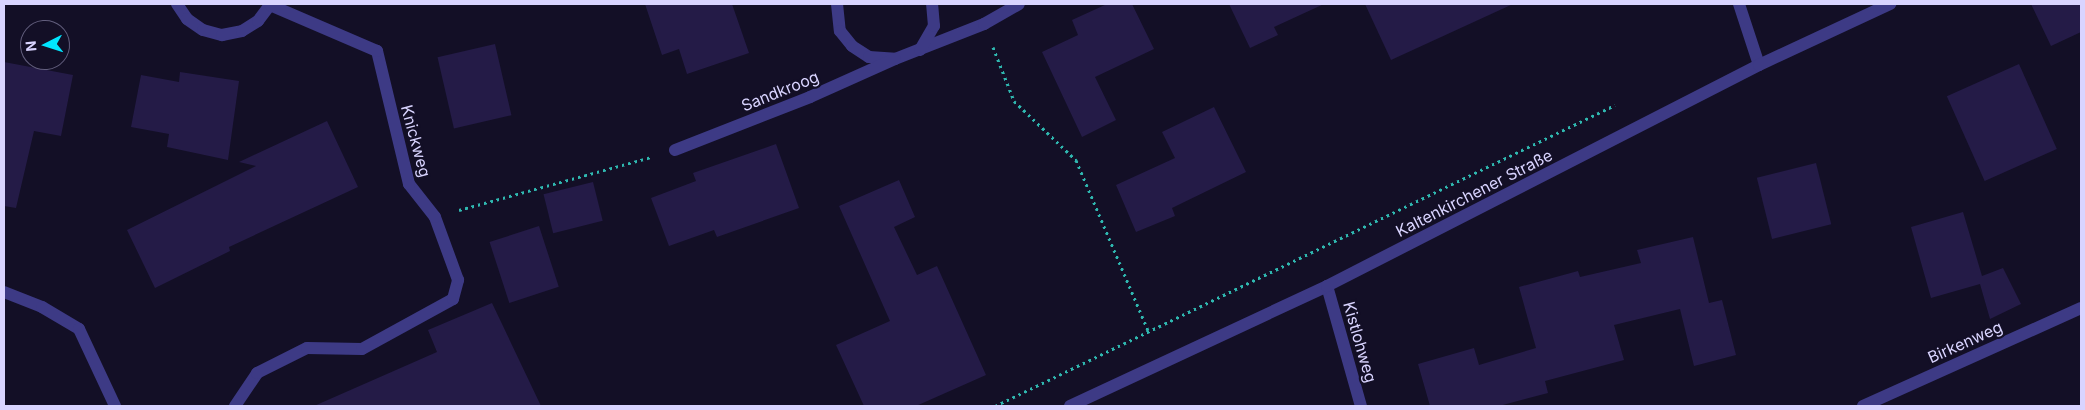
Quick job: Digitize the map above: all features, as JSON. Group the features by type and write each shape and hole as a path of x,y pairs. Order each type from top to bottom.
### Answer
{"street":[{"name":"Knickweg","path":"177,4 187,19 203,30 222,35 242,32 258,21 271,4 377,51 409,184 434,217 458,280 453,299 362,349 307,348 257,373 235,406"},
{"name":"Sandkroog","path":"837,4 840,31 852,46 869,57 894,59"},
{"path":"920,50 934,26 932,4"},
{"name":"Sandkroog","path":"675,150 810,97 894,59 984,24 1019,4"},
{"path":"1739,4 1759,65"},
{"name":"Kaltenkirchener Straße","path":"1070,406 1327,286 1759,65 1890,4"},
{"name":"Kistlohweg","path":"1327,286 1361,406"},
{"path":"4,292 42,307 79,329 115,406"},
{"name":"Birkenweg","path":"1863,406 2081,308"}],"path":[{"path":"984,24 1014,101 1076,160 1163,363"},
{"path":"995,406 1149,334 1624,101"},
{"path":"434,217 675,150"}],"building":[{"path":"645,4 732,4 749,53 687,74 679,49 662,55"},
{"path":"1107,4 1132,4 1154,49 1095,77 1116,120 1082,137 1042,52 1078,35 1072,20"},
{"path":"1229,4 1324,4 1274,27 1278,35 1250,48"},
{"path":"1365,4 1513,4 1391,60"},
{"path":"2031,4 2081,4 2081,32 2051,46"},
{"path":"495,44 511,115 454,128 438,57"},
{"path":"4,62 20,65 20,70 46,70 73,75 61,136 34,131 16,208 4,206"},
{"path":"2019,64 2057,149 1985,181 1947,96"},
{"path":"180,72 239,81 228,160 167,147 169,134 131,127 141,75 179,82"},
{"path":"1214,107 1246,172 1172,208 1175,216 1136,232 1116,185 1175,158 1162,132"},
{"path":"327,121 358,187 229,247 230,251 155,288 127,230 256,166 239,162"},
{"path":"776,144 799,208 717,237 714,230 669,246 651,198 696,181 693,173"},
{"path":"1816,163 1831,224 1772,239 1757,178"},
{"path":"899,180 915,217 894,227 917,275 937,266 986,375 916,406 864,406 836,345 890,321 839,206"},
{"path":"593,182 603,221 553,233 544,194"},
{"path":"1963,212 1982,276 2003,268 2021,304 1990,319 1980,284 1931,298 1911,227"},
{"path":"539,226 559,287 509,303 490,242"},
{"path":"1693,237 1709,303 1722,300 1736,355 1694,366 1680,309 1614,325 1624,360 1545,381 1548,393 1499,406 1430,406 1418,364 1474,348 1479,365 1536,348 1519,287 1578,271 1580,277 1641,263 1637,250"},
{"path":"492,303 541,406 314,406 437,352 428,330"}]}
